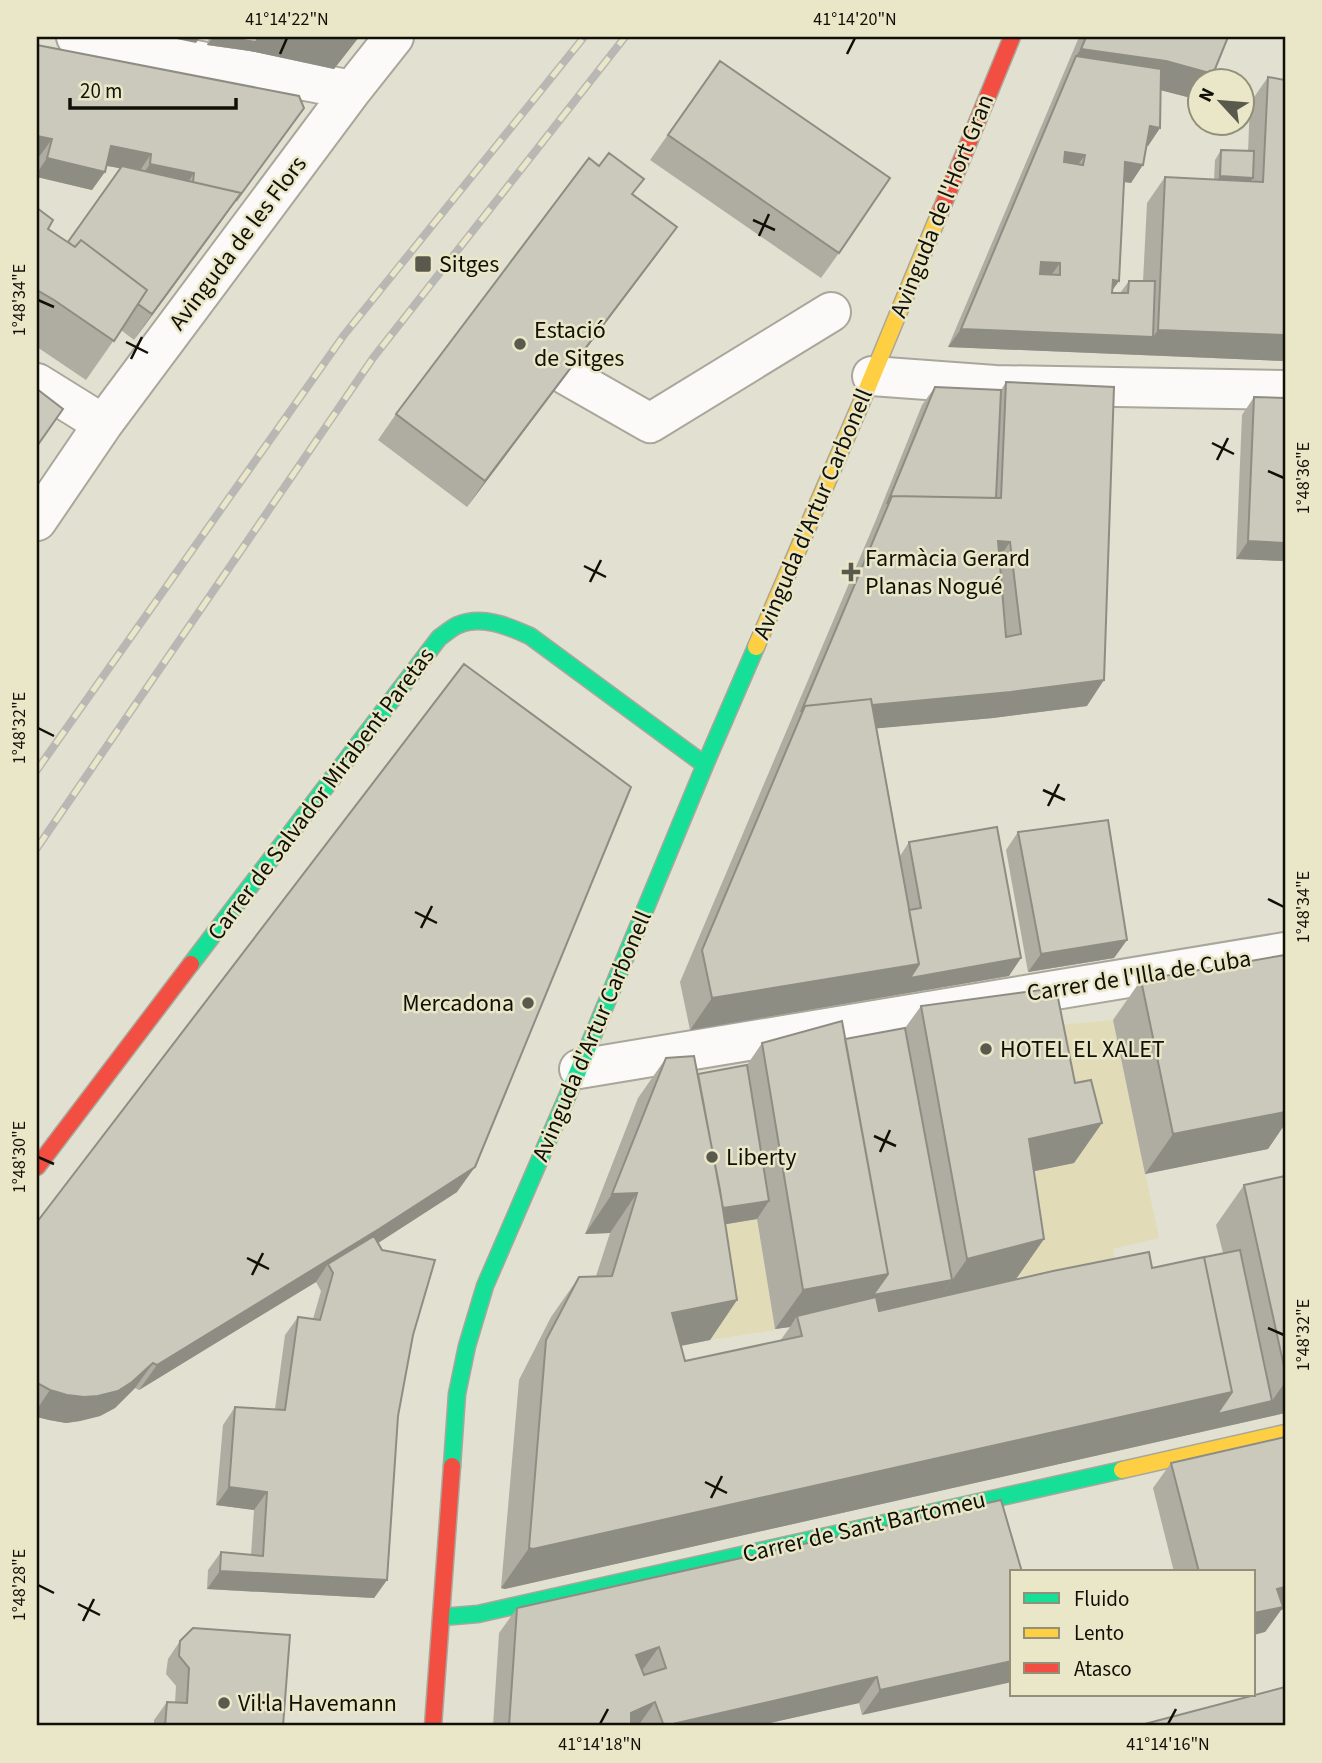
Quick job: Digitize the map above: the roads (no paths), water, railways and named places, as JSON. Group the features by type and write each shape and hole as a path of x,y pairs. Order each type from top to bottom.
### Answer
{"street":[{"path":"76,37 352,90"},
{"name":"Avinguda de les Flors","path":"37,521 103,424 394,37"},
{"name":"Avinguda de l'Hort Gran","path":"872,376 1012,37"},
{"path":"566,375 650,423 831,312"},
{"path":"872,376 995,385 1285,390"},
{"name":"Avinguda d'Artur Carbonell","path":"433,1726 457,1394 467,1346 485,1286 872,376"},
{"path":"37,383 103,424"},
{"name":"Carrer de Salvador Mirabent Paretas","path":"37,1167 439,638 458,625 478,621 506,624 530,636 705,765"},
{"name":"Carrer de l'Illa de Cuba","path":"579,1069 1285,952"},
{"name":"Carrer de Sant Bartomeu","path":"442,1617 478,1614 1285,1433"}],"railway":[{"path":"37,770 344,335 584,37"},
{"path":"37,848 373,358 625,37"}],"place":[{"name":"Sitges","path":"423,264"},
{"name":"Estació de Sitges","path":"520,344"},
{"name":"Farmàcia Gerard Planas Nogué","path":"851,572"},
{"name":"Mercadona","path":"528,1003"},
{"name":"HOTEL EL XALET","path":"986,1049"},
{"name":"Liberty","path":"712,1157"},
{"name":"Vil·la Havemann","path":"224,1703"}]}
